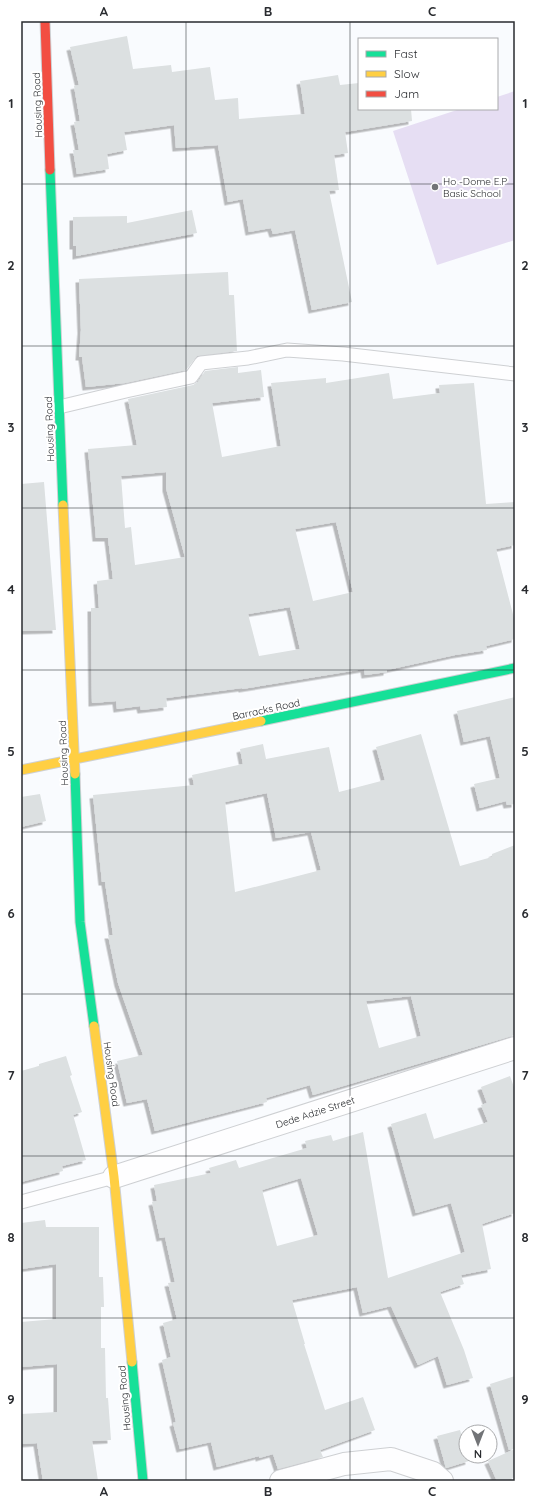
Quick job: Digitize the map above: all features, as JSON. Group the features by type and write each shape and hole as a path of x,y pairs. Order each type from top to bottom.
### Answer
{"street":[{"name":"Housing Road","path":"45,21 59,408 75,760 80,922 114,1176 143,1481"},
{"name":"Barracks Road","path":"21,770 515,668"},
{"name":"Dede Adzie Street","path":"114,1176 515,1048"},
{"path":"281,1481 344,1464 391,1459 433,1473 442,1481"}],"lane":[{"path":"59,408 126,391 191,377 201,363 248,358 287,350 343,354 515,374"},
{"path":"21,1202 114,1176"}],"shaded area":[{"path":"515,91 515,240 437,265 393,131 457,110 498,110 498,97"}],"building":[{"path":"127,36 133,69 171,65 172,72 210,67 215,100 238,98 239,119 305,114 300,81 338,75 340,85 358,83 358,110 411,110 412,121 345,132 348,153 334,155 339,190 329,191 352,302 312,310 295,230 273,234 271,228 249,232 243,199 228,202 218,145 176,148 174,125 124,132 127,150 107,154 109,169 77,174 73,150 79,150 74,122 80,121 74,86 79,85 70,47"},
{"path":"192,210 197,233 76,256 76,246 73,246 73,217 127,216 127,223"},
{"path":"228,272 229,295 234,295 237,351 197,356 186,370 125,383 86,387 82,357 79,357 81,330 79,279"},
{"path":"238,367 238,373 261,370 264,397 212,403 222,457 281,446 271,383 326,378 326,383 389,373 393,399 440,393 439,385 474,383 486,504 515,502 515,545 496,549 515,622 515,639 486,646 487,650 455,655 387,670 387,672 365,675 364,669 242,689 166,698 167,707 141,710 140,706 117,709 116,701 92,703 91,608 99,608 97,581 113,579 108,538 96,538 88,449 137,445 128,399 193,385 198,382 205,371","holes":["166,472 166,488 185,557 135,565 131,527 125,528 121,476","336,522 353,592 313,601 295,529","290,607 300,649 259,656 248,614"]},
{"path":"44,482 56,630 21,631 21,484"},
{"path":"515,697 515,804 507,805 506,801 480,808 474,784 500,778 490,736 464,742 457,711"},
{"path":"421,734 460,866 492,857 492,854 515,845 515,1035 313,1095 310,1085 266,1098 267,1102 155,1131 147,1099 127,1103 117,1061 143,1055 118,983 108,935 113,935 105,882 102,882 93,795 194,785 192,775 243,764 240,749 263,744 266,759 329,747 339,792 385,780 376,747","holes":["267,793 276,838 311,832 321,870 235,892 225,802","411,996 421,1036 379,1048 366,1001"]},
{"path":"40,794 46,821 21,827 21,797"},
{"path":"66,1056 72,1075 70,1076 82,1112 73,1115 86,1160 62,1166 63,1171 21,1182 21,1071"},
{"path":"510,1076 515,1090 515,1213 482,1224 491,1269 461,1275 464,1284 440,1292 464,1350 473,1378 447,1385 438,1356 418,1365 391,1306 363,1313 357,1287 292,1300 325,1410 363,1397 375,1430 320,1450 323,1457 278,1469 273,1454 259,1458 259,1456 217,1467 211,1442 180,1449 173,1423 176,1422 162,1360 171,1357 163,1323 177,1319 168,1283 175,1282 165,1237 160,1238 152,1202 157,1201 154,1185 211,1173 209,1168 236,1160 239,1168 307,1148 305,1141 331,1135 333,1141 363,1132 388,1278 465,1252 451,1203 416,1213 391,1124 426,1113 434,1139 488,1122 481,1105 487,1103 481,1087","holes":["301,1178 318,1235 277,1246 262,1190"]},
{"path":"45,1220 46,1227 99,1227 99,1277 103,1277 104,1307 101,1307 101,1348 105,1348 106,1398 108,1398 111,1440 92,1441 98,1481 43,1481 37,1443 21,1444 21,1414 57,1412 57,1364 21,1367 21,1322 56,1319 56,1264 21,1269 21,1223"},
{"path":"515,1376 515,1449 509,1450 490,1384"},
{"path":"458,1431 459,1464 446,1468 437,1436"},
{"path":"515,1449 515,1477 506,1481 497,1481 489,1464 498,1464 498,1457"}],"traffic: fast":[{"path":"50,170 63,505"},
{"path":"261,721 515,668"},
{"path":"75,774 80,922 94,1026"},
{"path":"132,1362 143,1481"}],"traffic: slow":[{"path":"63,505 75,774"},
{"path":"21,770 261,721"},
{"path":"94,1026 114,1177 132,1362"}],"traffic: jam":[{"path":"45,21 50,170"}],"place":[{"name":"Ho -Dome E.P Basic School","path":"435,187"}]}
